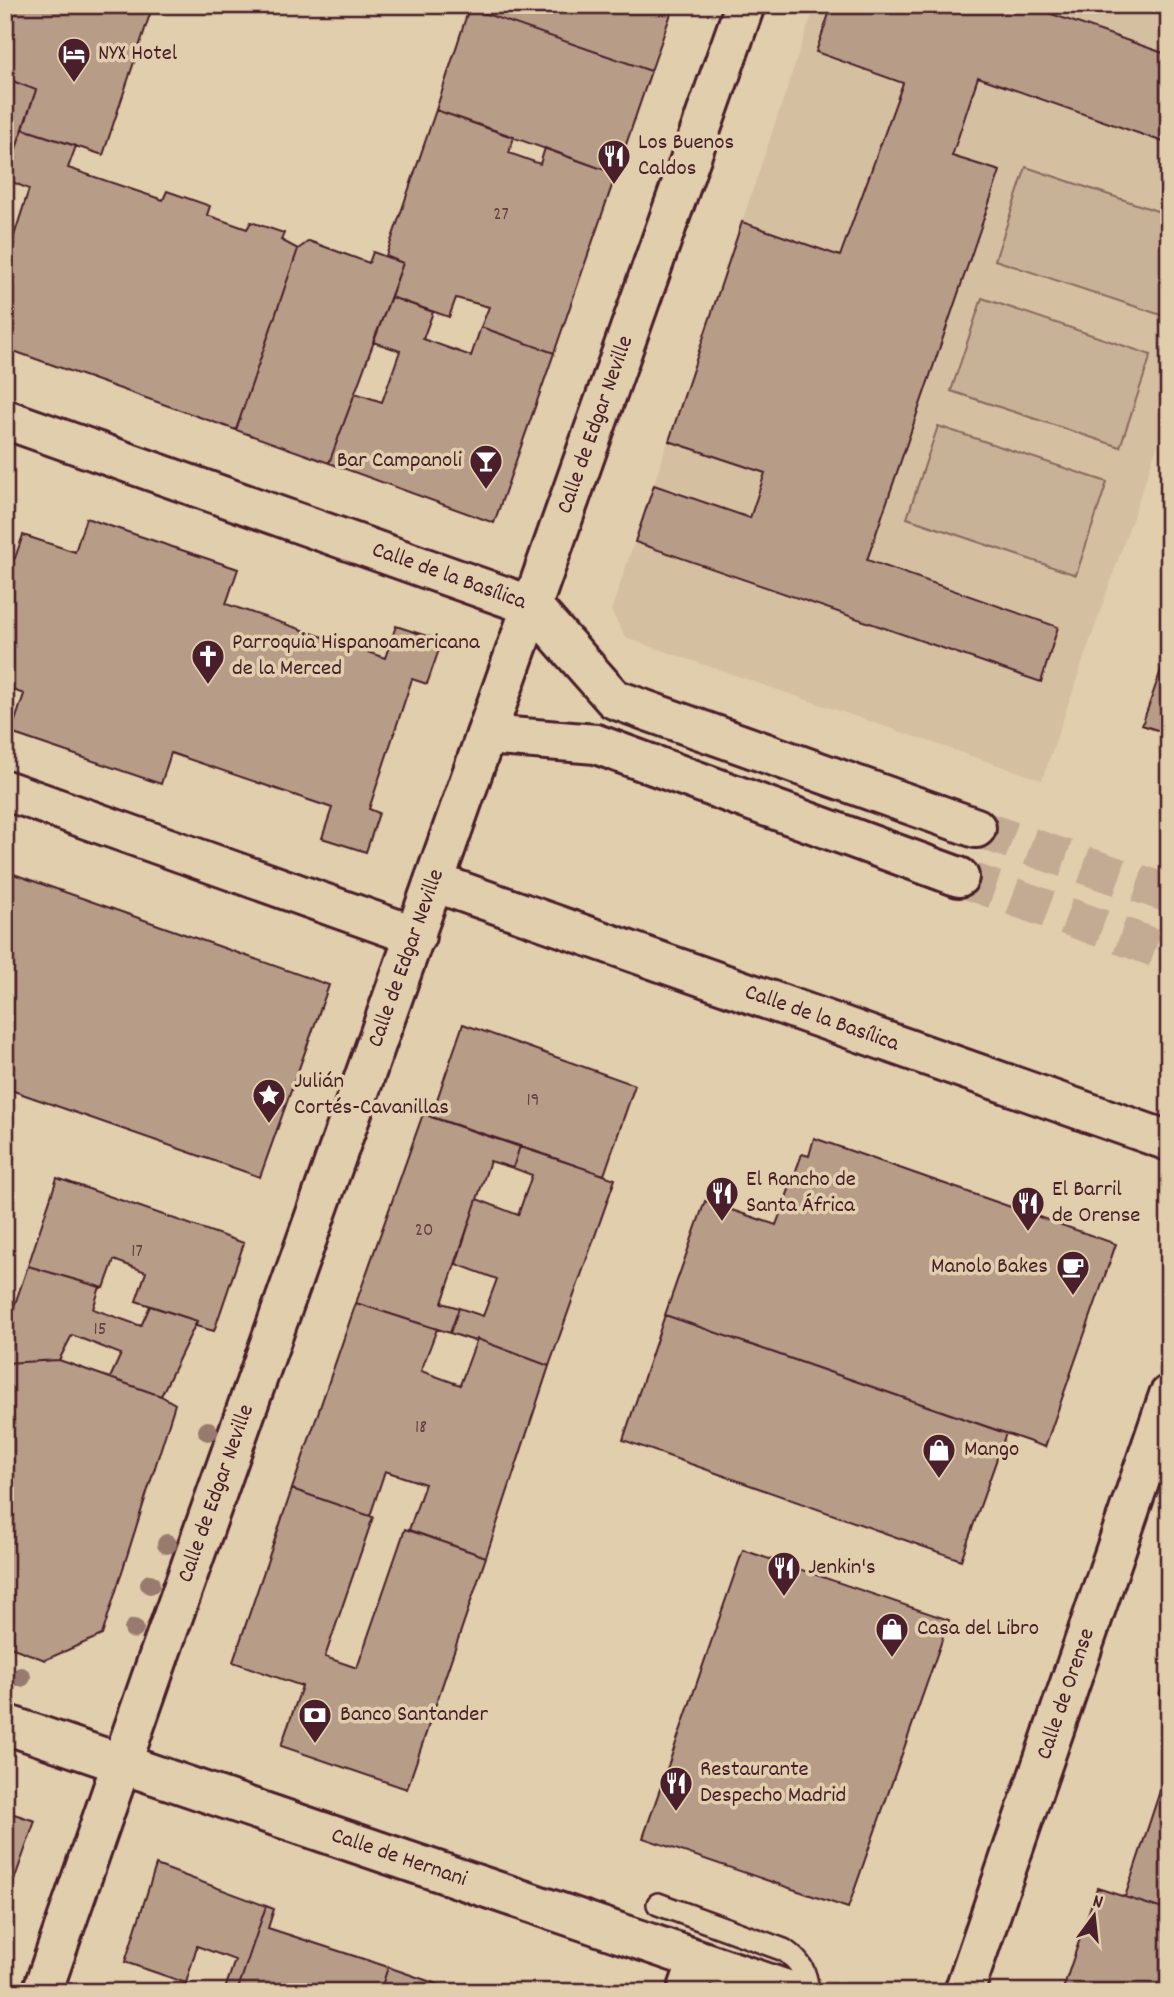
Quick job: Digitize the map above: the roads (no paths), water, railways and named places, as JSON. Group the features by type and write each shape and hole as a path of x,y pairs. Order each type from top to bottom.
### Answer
{"street":[{"name":"Calle de Edgar Neville","path":"42,1992 745,5"},
{"name":"Calle de la Basílica","path":"5,419 532,606 614,699 976,828"},
{"path":"486,735 596,744 959,877"},
{"path":"5,790 415,936"},
{"name":"Calle de la Basílica","path":"435,882 1169,1141"},
{"name":"Calle de Orense","path":"964,1992 1169,1395"},
{"name":"Calle de Hernani","path":"5,1724 693,1976 793,1992"}],"lane":[{"path":"658,1904 783,1950 798,1960 806,1974 808,1992"}],"tunnel":[{"path":"976,828 1169,894"},
{"path":"959,877 1169,953"}],"place":[{"name":"NYX Hotel","path":"74,84"},
{"name":"Los Buenos Caldos","path":"614,186"},
{"name":"Bar Campanoli","path":"486,491"},
{"name":"Parroquia Hispanoamericana de la Merced","path":"208,686"},
{"name":"Julián Cortés-Cavanillas","path":"269,1125"},
{"name":"El Rancho de Santa África","path":"722,1223"},
{"name":"El Barril de Orense","path":"1028,1233"},
{"name":"Manolo Bakes","path":"1073,1297"},
{"name":"Mango","path":"939,1480"},
{"name":"Jenkin's","path":"784,1598"},
{"name":"Casa del Libro","path":"892,1659"},
{"name":"Banco Santander","path":"315,1745"},
{"name":"Restaurante Despecho Madrid","path":"676,1813"}]}
